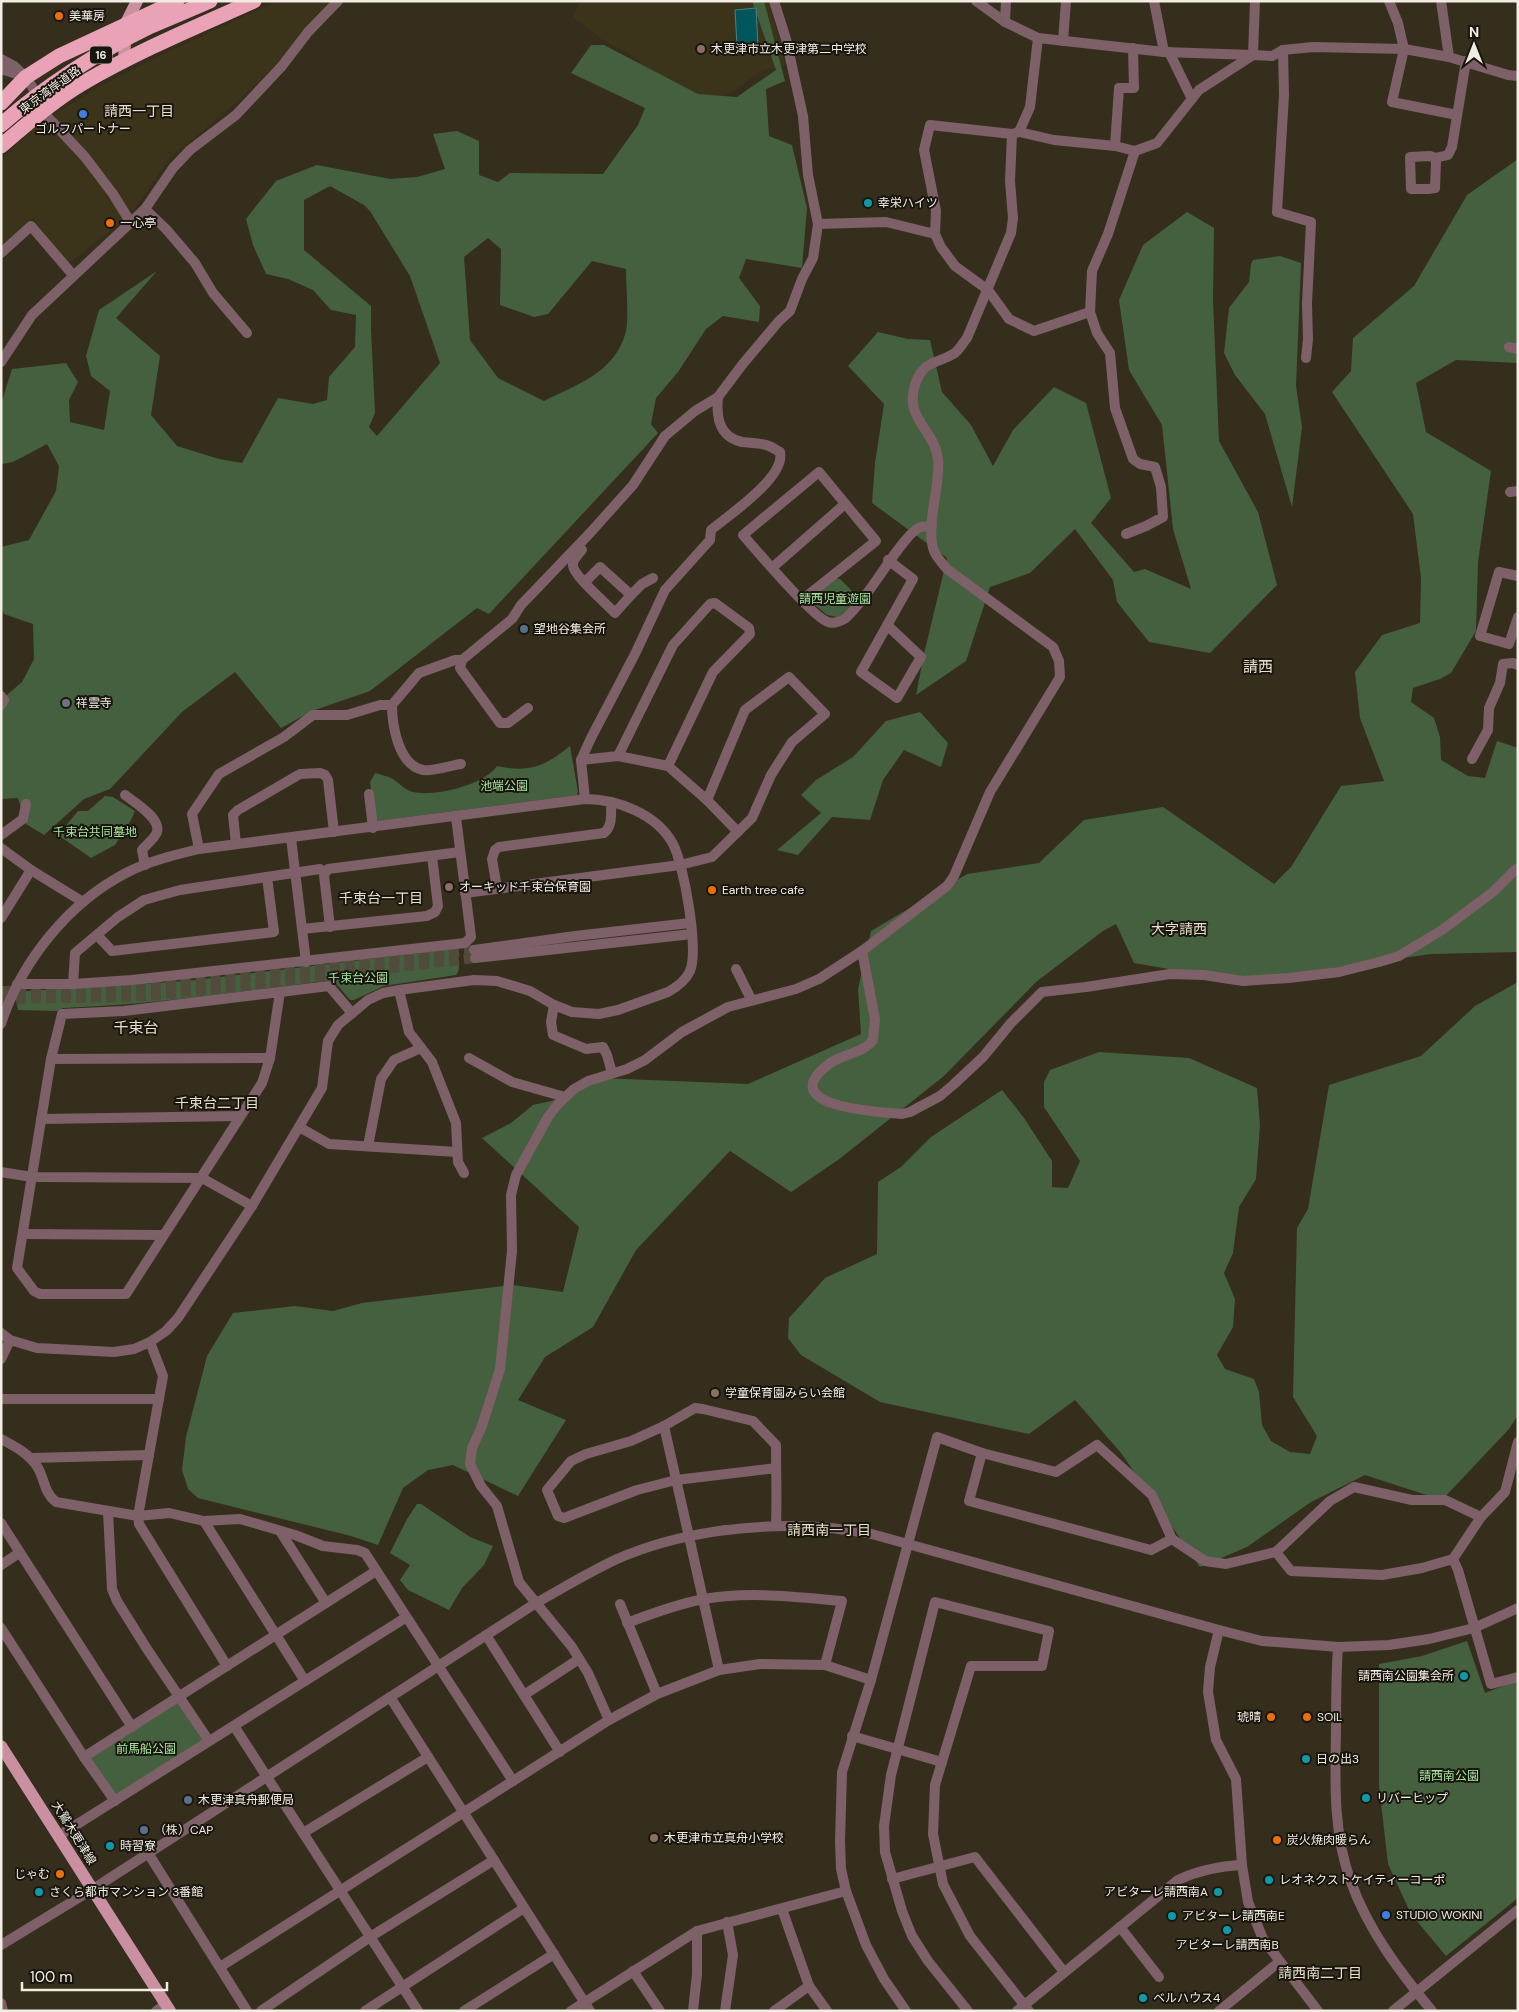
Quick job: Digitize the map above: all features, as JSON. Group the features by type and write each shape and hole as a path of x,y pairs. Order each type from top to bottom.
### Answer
{"highway":[{"name":"16","path":"1,103 26,77 59,56 126,23 177,1"},
{"name":"東京湾岸道路","path":"1,125 55,83 78,69 148,28 210,1"},
{"name":"東京湾岸道路","path":"1,146 82,84 157,44 254,1"},
{"name":"16","path":"1,110 50,76 78,69"}],"main road":[{"path":"124,61 126,23 137,1"},
{"name":"大鷲木更津線","path":"1,1746 60,1835 164,2009"}],"street":[{"path":"1,362 32,315 145,209 173,168 190,150 236,115 282,66 308,32 338,1"},
{"path":"528,708 508,723 500,723 460,668 462,660 512,619 521,605 590,534 633,485 665,436 695,411 718,397 779,320 790,311 802,279 813,258 818,224 808,175 803,116 786,40 774,1"},
{"path":"976,1 1005,22 1038,38 1167,52 1272,56 1283,50 1313,47 1404,49 1450,57 1508,75 1518,76"},
{"path":"1005,22 1006,1"},
{"path":"1063,41 1066,1"},
{"path":"1154,1 1167,52 1192,99"},
{"path":"1253,55 1254,1"},
{"path":"1389,1 1398,23 1404,49 1392,102 1457,115"},
{"path":"1441,1 1450,57"},
{"path":"609,1720 588,1673 572,1647 518,1582 497,1506 481,1486 470,1464 472,1448 482,1426 500,1369 512,1251 511,1206 513,1186 516,1175 548,1117 565,1097 580,1085 627,1069 645,1060 682,1032 728,1007 812,982 862,951 947,886 954,876 990,792 1060,677 1059,661 1053,647 947,569 934,552 932,526 938,460 935,443 918,421 913,403 915,385 924,368 938,359 956,352 967,338 1011,233 1013,218 1010,181 1016,133 1030,107 1038,38"},
{"path":"1115,146 1119,88 1134,88 1133,48"},
{"path":"1283,50 1284,94 1277,212 1311,222 1306,358"},
{"path":"1090,312 1034,331 1009,319 988,290 955,266 941,247 935,234 936,212 924,150 930,125 1016,133 1054,140 1115,146 1135,151 1157,143 1199,90 1253,55"},
{"path":"1,59 14,66 26,77 36,93 43,112 85,156 113,194 131,223"},
{"path":"1435,158 1448,155 1452,147 1466,61"},
{"path":"1,69 26,77"},
{"path":"1126,534 1163,517 1161,487 1155,467 1140,464 1133,459 1114,408 1110,353 1097,333 1090,312 1092,271 1108,234 1135,151"},
{"path":"145,209 166,229 195,263 213,293 247,333"},
{"path":"818,224 886,222 935,234"},
{"path":"1,253 31,226 73,275"},
{"path":"585,799 581,760 665,590 710,540 711,530 772,479 782,458 780,452 767,445 740,442 729,437 721,427 716,416 718,397"},
{"path":"802,600 876,541 820,472 743,535 802,600 827,622 836,622 844,619 867,592 888,560 910,534 920,527 932,526"},
{"path":"773,567 845,504"},
{"path":"590,534 589,540 575,559 573,565 574,572 615,613 642,584 653,578"},
{"path":"887,625 921,656 897,698 861,672 887,625 913,579 888,560"},
{"path":"585,582 600,567 631,595"},
{"path":"1518,576 1499,572 1480,636 1509,644 1518,617"},
{"path":"618,756 673,645 710,604 715,603 749,628 750,634 713,672 668,766"},
{"path":"461,764 423,770 412,765 400,748 392,724 392,704 419,673 454,660 462,660"},
{"path":"1472,760 1488,730 1489,708 1500,683 1503,664 1513,663 1518,665"},
{"path":"465,893 680,865 712,857 752,818 771,775 792,742 825,714 789,677 745,710 707,800"},
{"path":"1,696 4,700 1,705"},
{"path":"199,849 192,814 219,774 284,737 313,714 347,715 380,705 392,704"},
{"path":"581,760 618,756 668,766 707,800 738,832"},
{"path":"236,844 233,815 238,810 300,774 320,773 326,775 334,832"},
{"path":"369,794 373,828"},
{"path":"125,795 145,810 157,825 157,832 142,850 145,865"},
{"path":"1,1024 17,984 47,941 83,902 126,873 160,859 199,849 373,828 585,799 600,799 636,811 655,824 673,844 680,865 691,929 693,956 690,972 681,983 668,992 609,1013 572,1012 554,1005 530,991 497,981 474,980 383,992 351,1012 338,1025 328,1041 322,1088 252,1206 178,1318 166,1332 134,1349 114,1352 37,1348 10,1340 1,1333"},
{"path":"497,888 492,860 495,850 499,847 604,833 610,825 611,802"},
{"path":"1,835 23,819 26,804"},
{"path":"17,984 73,984 306,962 465,943 471,936 456,817"},
{"path":"291,838 306,962"},
{"path":"1,848 30,870 83,902"},
{"path":"325,872 328,869 460,852"},
{"path":"302,929 427,916 435,912 438,906 432,856"},
{"path":"73,984 75,953 118,918 144,900 180,890 320,869 325,872"},
{"path":"862,951 875,1019 873,1040 866,1046 829,1064 818,1075 814,1086 815,1091 826,1101 842,1107 902,1114 910,1112 940,1096 953,1086 983,1057 1042,992 1170,974 1204,975 1243,981 1289,978 1339,972 1379,962 1399,956 1442,930 1493,892 1516,869"},
{"path":"1,918 30,870"},
{"path":"325,872 330,927"},
{"path":"97,935 112,951 274,932 267,877"},
{"path":"475,954 574,936 691,929"},
{"path":"736,969 752,999"},
{"path":"280,992 270,1058 262,1083 126,1294 40,1294 34,1291 17,1268 24,1234 50,1060 62,1014 124,1011 329,986 351,1012"},
{"path":"399,990 406,1025 432,1062 456,1123 458,1162 464,1173"},
{"path":"554,1005 551,1022 554,1035 586,1049 603,1047 608,1055 612,1073"},
{"path":"368,1146 380,1079 394,1060 421,1048"},
{"path":"50,1060 270,1058"},
{"path":"469,1058 512,1082 565,1097"},
{"path":"41,1119 240,1116"},
{"path":"299,1127 330,1144 457,1152"},
{"path":"1,1172 32,1177 202,1178 252,1206"},
{"path":"24,1234 163,1235"},
{"path":"1,1359 10,1340"},
{"path":"150,1342 163,1376 138,1516 139,1524 227,1666"},
{"path":"1,1399 159,1399"},
{"path":"776,1468 676,1480 637,1490 564,1518 558,1516 547,1490 571,1461 586,1454 631,1441 664,1426 695,1408 753,1421 776,1445 776,1468 776,1526"},
{"path":"664,1426 719,1670"},
{"path":"906,2011 884,1979 866,1945 846,1891 841,1869 840,1808 842,1772 871,1680 937,1438 982,1454 1056,1472 1097,1445 1152,1495 1172,1539 1206,1561 1226,1564 1276,1552 1330,1501 1354,1487 1412,1500 1445,1500 1481,1517"},
{"path":"1,1439 31,1458 38,1468 49,1497 56,1502 138,1516 169,1513 204,1521 240,1519 323,1546 357,1550 364,1553 513,1781"},
{"path":"1276,1552 1291,1571 1300,1572 1382,1575 1422,1568 1453,1559 1481,1517 1505,1492 1518,1442"},
{"path":"982,1454 969,1501 1152,1550 1172,1539"},
{"path":"31,1458 149,1455"},
{"path":"108,1512 112,1588 122,1609 209,1741"},
{"path":"204,1521 305,1681"},
{"path":"1,1523 19,1554 132,1727"},
{"path":"1,1945 93,1889 536,1603 618,1559 689,1537 746,1527 776,1526 820,1527 868,1533 1262,1641 1338,1647 1389,1645 1474,1628 1518,1608"},
{"path":"280,1531 326,1603"},
{"path":"1,1565 19,1554"},
{"path":"1453,1559 1458,1570 1491,1684 1518,1677"},
{"path":"84,1757 376,1571"},
{"path":"627,1623 665,1608 723,1597 782,1596 842,1601 825,1665"},
{"path":"968,2011 928,1961 912,1936 892,1879 886,1852 884,1826 891,1775 935,1602 1049,1631 1042,1666 971,1666 935,1785 933,1834 943,1884 970,1936 1023,2009 1064,1972 1178,1880 1196,1871 1242,1865"},
{"path":"620,1604 657,1694"},
{"path":"60,1835 405,1618"},
{"path":"1,1628 84,1757 115,1801"},
{"path":"1219,1630 1210,1667 1208,1692 1216,1740 1233,1772 1237,1786 1242,1865 1248,1902 1263,1939 1318,2011"},
{"path":"486,1635 560,1752"},
{"path":"1338,1647 1335,1786 1344,1858 1350,1881 1370,1924 1416,1992 1432,2011"},
{"path":"524,1695 579,1659"},
{"path":"220,1968 609,1720 657,1694 719,1670 760,1664 825,1665 871,1680"},
{"path":"390,1697 588,2006"},
{"path":"234,1726 418,2011"},
{"path":"852,1736 942,1762"},
{"path":"303,1833 428,1757"},
{"path":"148,1853 247,2011"},
{"path":"892,1879 976,1856 1064,1972"},
{"path":"261,2011 370,1937 494,1860"},
{"path":"571,2011 588,2006 633,1971 696,1931 846,1891"},
{"path":"365,2011 524,1908"},
{"path":"782,1909 809,1986 827,2011"},
{"path":"1394,2011 1518,1910"},
{"path":"725,2011 733,1955 727,1922"},
{"path":"1120,1927 1159,1977"},
{"path":"693,2011 697,1974 696,1931"},
{"path":"464,2011 554,1954"},
{"path":"1219,2011 1279,1962"},
{"path":"633,1971 660,2011"},
{"path":"774,2011 809,1986"},
{"path":"1,2003 3,2011"}],"shaded area":[{"path":"278,1 332,1 280,61 237,102 170,158 133,211 128,209 86,150 54,119 55,114 99,87 178,47"},
{"name":"木更津市立木更津第二中学校","path":"580,1 769,1 786,66 761,71 734,91 712,100 652,74 634,56 604,41 573,17"},
{"path":"39,124 46,124 76,153 122,217 121,222 70,262 66,261 33,218 1,247 1,159"}],"green space":[{"path":"752,1 764,1 785,81 766,89 769,136 792,145 807,208 802,268 746,259 739,278 760,306 759,322 723,316 706,329 678,372 656,398 651,424 658,433 489,614 477,608 370,691 312,711 281,728 235,672 182,712 110,789 84,799 44,835 26,824 18,798 1,799 1,700 22,682 34,659 33,624 4,614 1,607 1,547 29,540 56,491 59,466 47,444 13,462 1,464 1,404 12,369 66,363 78,382 69,400 70,422 104,430 110,391 91,376 86,356 99,310 157,271 116,318 160,356 151,415 177,446 219,459 242,463 278,398 313,404 327,400 329,377 355,347 356,315 331,310 313,290 288,279 266,274 253,245 246,219 276,181 317,165 390,179 417,177 445,169 433,134 457,131 479,141 479,175 498,182 510,173 603,174 638,125 645,108 571,73 591,45 604,45 698,94 737,97 776,70","holes":["330,186 364,205 370,211 410,276 440,363 377,436 369,427 375,413 371,306 304,250 304,200","488,238 501,249 500,305 534,317 548,314 592,261 626,269 626,331 621,345 605,367 582,382 544,401 498,378 470,340 464,257"]},
{"path":"1518,159 1518,363 1456,360 1416,383 1426,432 1491,471 1478,562 1476,631 1451,673 1440,679 1413,688 1411,702 1434,718 1440,737 1441,760 1468,776 1485,778 1497,741 1518,748 1518,952 1431,954 1225,983 1197,974 1134,963 1116,924 1103,931 1036,982 944,1076 838,1160 791,1192 730,1151 636,1250 593,1327 545,1357 518,1400 566,1420 518,1496 453,1465 428,1470 403,1488 378,1545 351,1536 198,1498 188,1489 182,1470 186,1437 207,1356 233,1313 295,1306 333,1311 362,1303 513,1285 563,1292 579,1227 482,1138 511,1123 533,1105 556,1100 600,1078 748,1084 861,1034 858,989 871,931 967,874 1039,863 1084,820 1163,807 1274,884 1291,867 1341,786 1384,781 1360,718 1355,672 1382,635 1420,623 1421,578 1413,514 1332,392 1351,371 1353,338 1414,286 1467,195"},
{"path":"1187,212 1214,228 1213,301 1219,441 1258,512 1277,585 1210,653 1149,642 1117,602 1113,580 1075,529 1030,573 990,587 966,661 916,695 947,558 872,503 875,463 884,404 848,366 878,332 908,339 930,340 942,392 971,425 993,466 1013,430 1054,387 1086,403 1111,498 1091,523 1134,572 1145,569 1191,589 1173,529 1162,425 1129,370 1119,300 1143,245"},
{"path":"1280,256 1301,263 1296,386 1302,427 1292,507 1265,414 1235,375 1224,353 1229,308 1249,282 1253,260"},
{"name":"請西児童遊園","path":"834,579 840,579 857,596 847,612 837,617 827,615 809,600"},
{"path":"920,712 948,743 941,767 904,750 883,780 870,820 832,817 798,855 777,850 821,813 801,795 816,780 853,757 886,721"},
{"name":"池端公園","path":"570,746 577,795 378,821 375,818 370,782 375,773 391,778 410,791 434,793 471,784 491,773 497,766 519,769 545,763"},
{"name":"千束台共同墓地","path":"105,796 113,797 135,811 115,845 91,858 58,835 78,811 88,811"},
{"name":"千束台公園","path":"453,949 456,951 459,963 459,970 456,975 384,986 354,1000 350,1000 333,980 165,1001 63,1008 57,1011 18,1010 17,1005 21,993 27,991 187,981"},
{"path":"1518,982 1518,1415 1509,1429 1442,1500 1365,1475 1311,1502 1247,1547 1200,1567 1121,1453 1075,1400 1029,1434 880,1402 801,1355 788,1338 789,1318 825,1278 877,1254 878,1182 901,1167 931,1137 1002,1090 1024,1118 1052,1161 1052,1187 1068,1188 1080,1161 1044,1107 1044,1082 1050,1070 1099,1052 1189,1058 1257,1088 1260,1125 1256,1179 1239,1207 1233,1253 1224,1273 1235,1299 1233,1327 1217,1355 1225,1369 1254,1379 1259,1392 1262,1425 1271,1441 1290,1452 1310,1454 1317,1436 1293,1397 1297,1228 1308,1209 1329,1085 1421,1056 1475,1006"},
{"path":"417,1504 421,1504 470,1537 493,1546 484,1565 462,1588 449,1610 408,1590 400,1580 410,1565 390,1553 407,1519"},
{"name":"請西南公園","path":"1467,1641 1485,1693 1518,1680 1518,1898 1446,1956 1411,1914 1388,1864 1379,1785 1379,1664 1422,1656"},
{"name":"前馬船公園","path":"178,1701 205,1741 115,1798 87,1757"}],"water":[{"path":"756,8 758,45 737,46 735,10"}],"tunnel":[{"path":"1,991 120,988 238,978 474,950"},
{"path":"1,999 131,997 190,992 475,958"}],"place":[{"name":"美華房","path":"59,16"},
{"name":"木更津市立木更津第二中学校","path":"701,49"},
{"name":"ゴルフパートナー","path":"83,114"},
{"name":"幸栄ハイツ","path":"868,203"},
{"name":"一心亭","path":"110,223"},
{"name":"望地谷集会所","path":"524,629"},
{"name":"祥雲寺","path":"66,703"},
{"name":"オーキッド千束台保育園","path":"449,887"},
{"name":"Earth tree cafe","path":"712,890"},
{"name":"学童保育園みらい会館","path":"715,1393"},
{"name":"請西南公園集会所","path":"1464,1676"},
{"name":"琥晴","path":"1271,1717"},
{"name":"SOIL","path":"1307,1717"},
{"name":"日の出3","path":"1306,1759"},
{"name":"リバーヒップ","path":"1366,1798"},
{"name":"木更津真舟郵便局","path":"188,1800"},
{"name":"（株）CAP","path":"144,1830"},
{"name":"木更津市立真舟小学校","path":"654,1838"},
{"name":"炭火焼肉暖らん","path":"1277,1840"},
{"name":"時習寮","path":"110,1846"},
{"name":"じゃむ","path":"60,1874"},
{"name":"レオネクストケイティーコーポ","path":"1269,1880"},
{"name":"さくら都市マンション 3番館","path":"39,1892"},
{"name":"アビターレ請西南A","path":"1218,1892"},
{"name":"STUDIO WOKINI","path":"1386,1915"},
{"name":"アビターレ請西南E","path":"1172,1916"},
{"name":"アビターレ請西南B","path":"1227,1930"},
{"name":"ベルハウス4","path":"1143,1998"}],"district":[{"name":"請西一丁目","path":"139,111"},
{"name":"請西","path":"1258,667"},
{"name":"千束台一丁目","path":"381,898"},
{"name":"大字請西","path":"1179,929"},
{"name":"千束台","path":"136,1028"},
{"name":"千束台二丁目","path":"217,1103"},
{"name":"請西南一丁目","path":"829,1530"},
{"name":"請西南二丁目","path":"1320,1973"}]}
